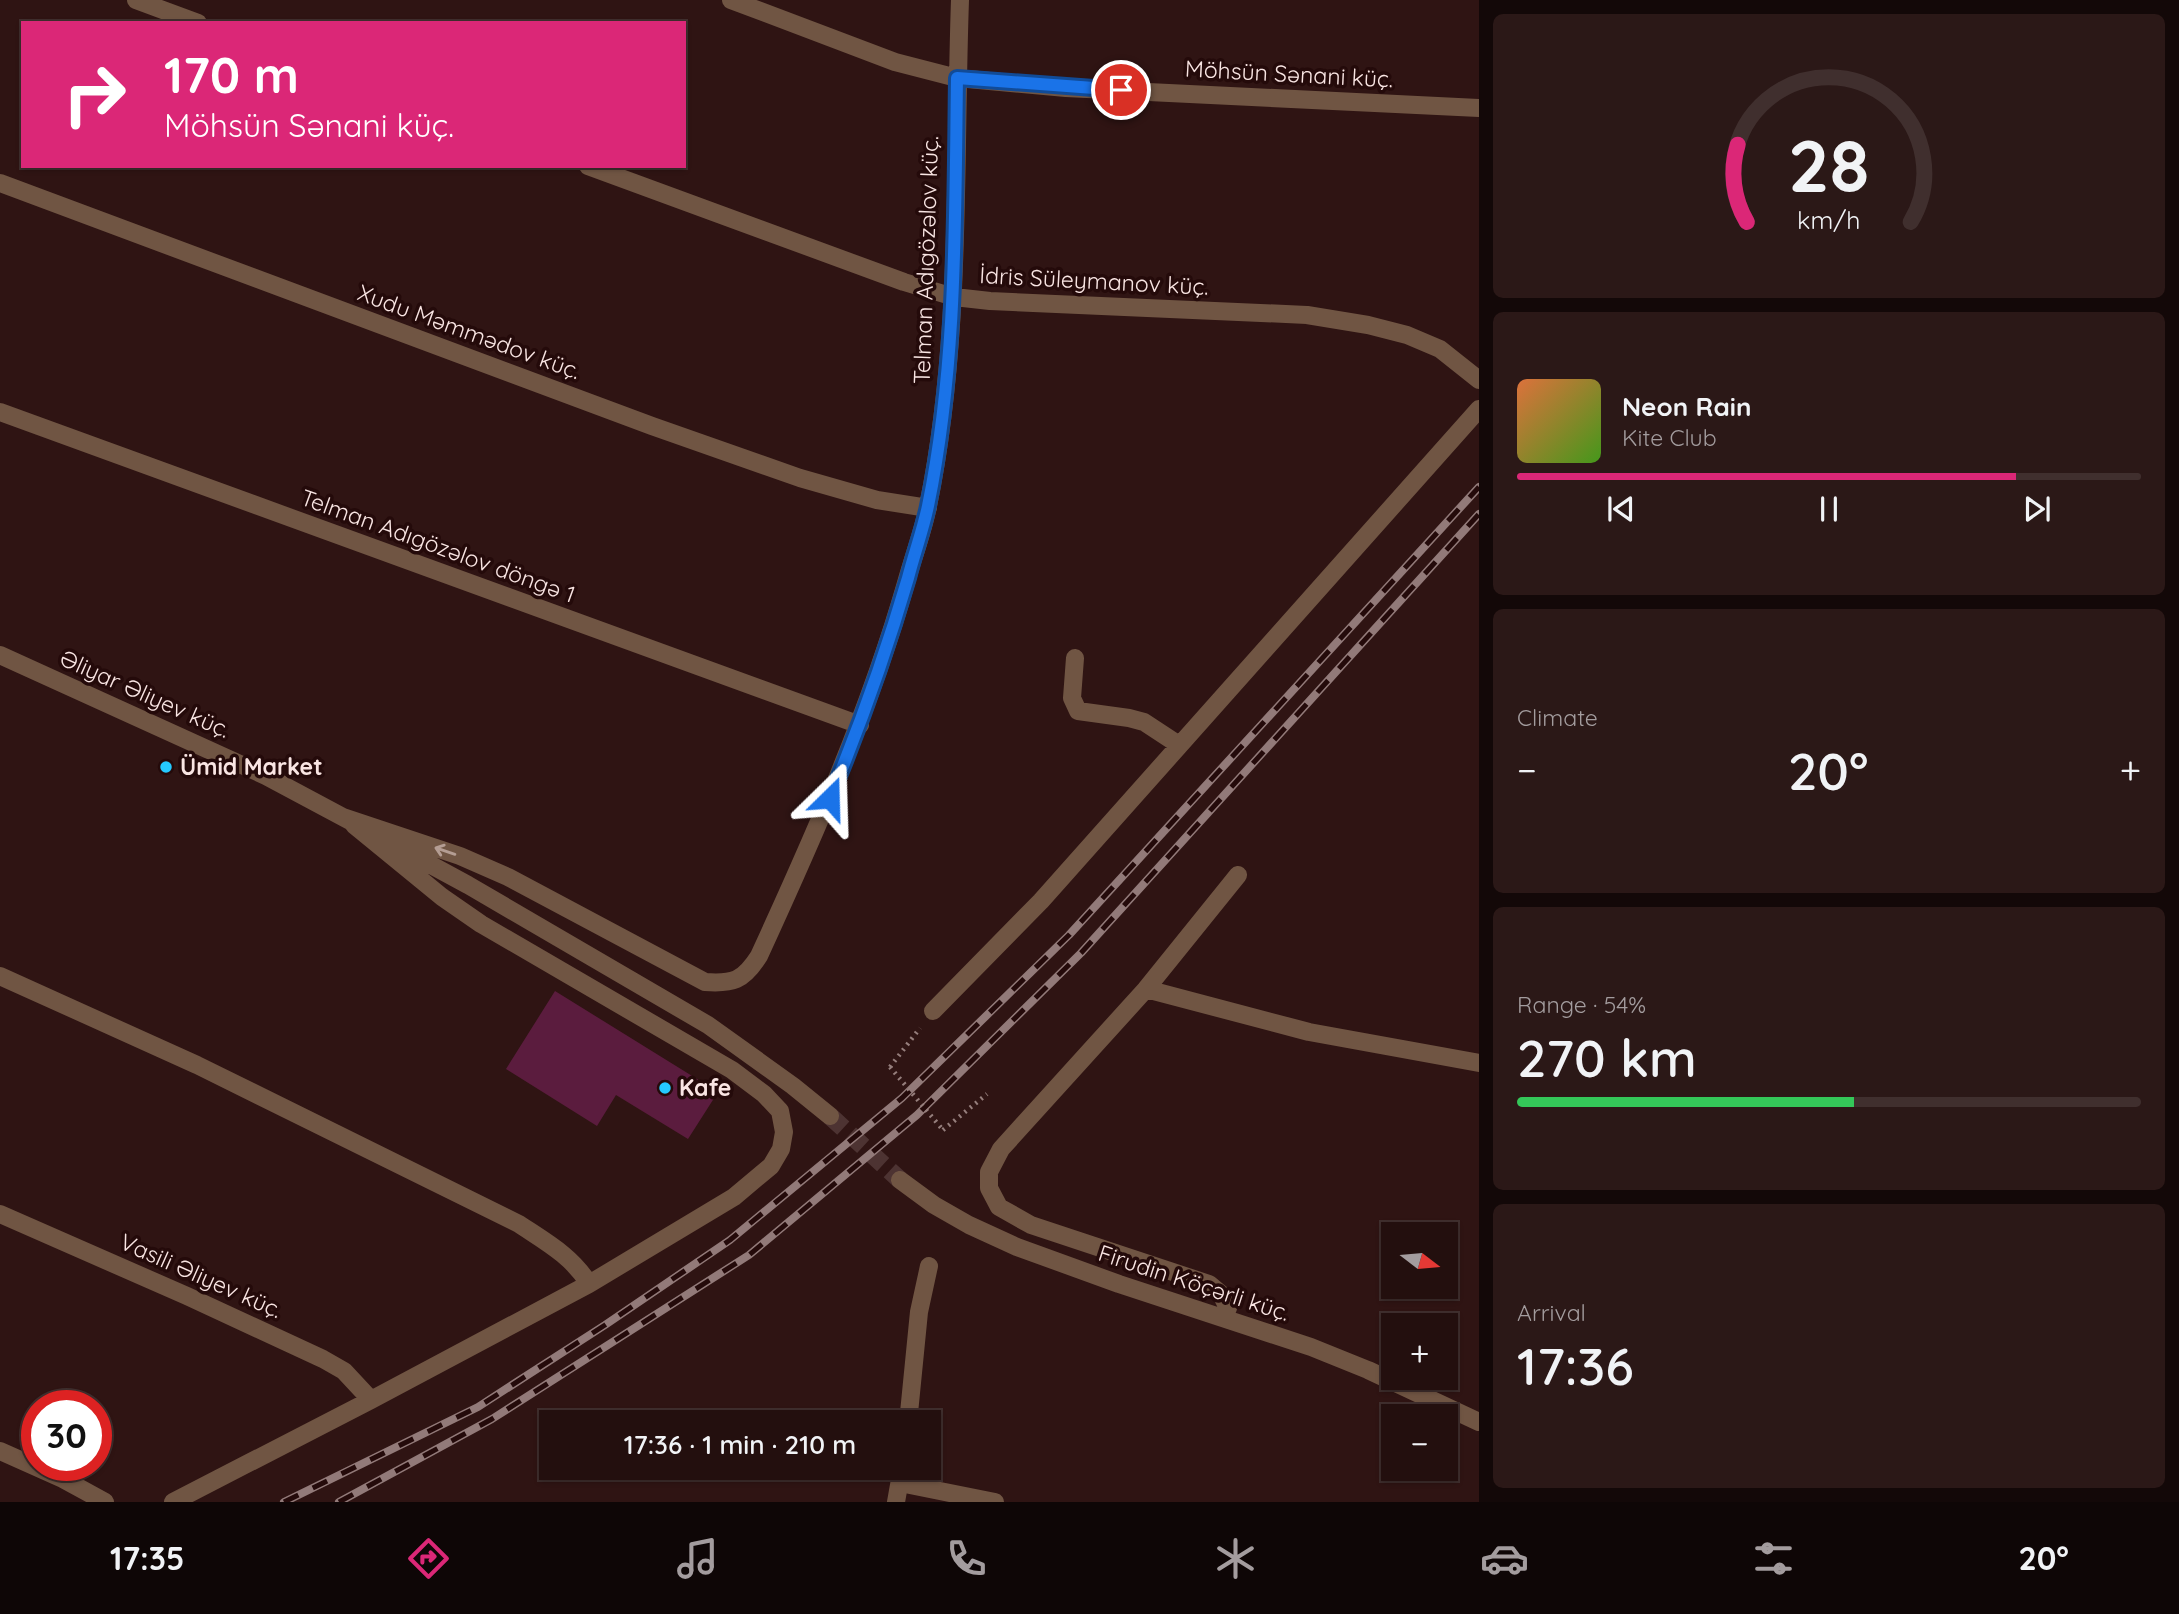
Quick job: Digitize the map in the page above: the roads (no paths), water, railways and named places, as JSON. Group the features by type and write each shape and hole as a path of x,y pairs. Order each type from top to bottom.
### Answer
{"street":[{"path":"136,0 193,21"},
{"name":"Möhsün Sənani küç.","path":"732,0 895,62 957,78 1066,88 1479,108"},
{"name":"Telman Adıgözəlov küç.","path":"344,817 460,856 508,877 705,982 721,983 748,974 759,956 820,822 860,725 892,631 928,508 943,417 954,297 960,0"},
{"name":"İdris Süleymanov küç.","path":"593,168 904,282 954,297 990,302 1307,315 1368,325 1407,335 1440,349 1479,380"},
{"name":"Xudu Məmmədov küç.","path":"0,183 664,431 800,478 877,500 928,508"},
{"path":"933,1011 1041,901 1479,409"},
{"name":"Telman Adıgözəlov döngə 1","path":"0,412 860,725"},
{"name":"Əliyar Əliyev küç.","path":"0,655 266,776 344,817"},
{"path":"1076,658 1072,698 1078,711 1144,722 1179,745"},
{"path":"344,817 468,885 708,1026 793,1086 830,1116"},
{"path":"173,1502 589,1284 734,1197 771,1166 780,1149 783,1132 780,1111 764,1094 698,1048 481,924 442,897 344,817"},
{"path":"481,924 464,900 468,885 472,879 484,874 508,877"},
{"path":"1224,1318 1227,1308 1221,1294 1209,1284 1031,1225 999,1206 989,1188 989,1172 1001,1149 1146,989 1238,875"},
{"path":"0,976 197,1065 519,1224 563,1252 579,1268 589,1284"},
{"path":"1146,989 1309,1032 1479,1063"},
{"name":"Firudin Köçərli küç.","path":"900,1180 934,1205 1017,1247 1119,1284 1311,1347 1368,1370 1479,1422"},
{"name":"Vasili Əliyev küç.","path":"0,1214 323,1359 344,1371 371,1400"},
{"path":"909,1410 919,1312 929,1266"},
{"path":"0,1451 63,1479 105,1502"},
{"path":"896,1502 900,1480"},
{"path":"915,1480 995,1502"}],"tunnel":[{"path":"830,1116 900,1180"}],"railway":[{"path":"284,1502 478,1407 605,1325 730,1240 902,1098 1069,935 1479,487"},
{"path":"339,1502 492,1419 749,1255 917,1115 1081,953 1479,514"}],"place":[{"name":"Ümid Market","path":"166,767"},
{"name":"Kafe","path":"665,1088"}]}
